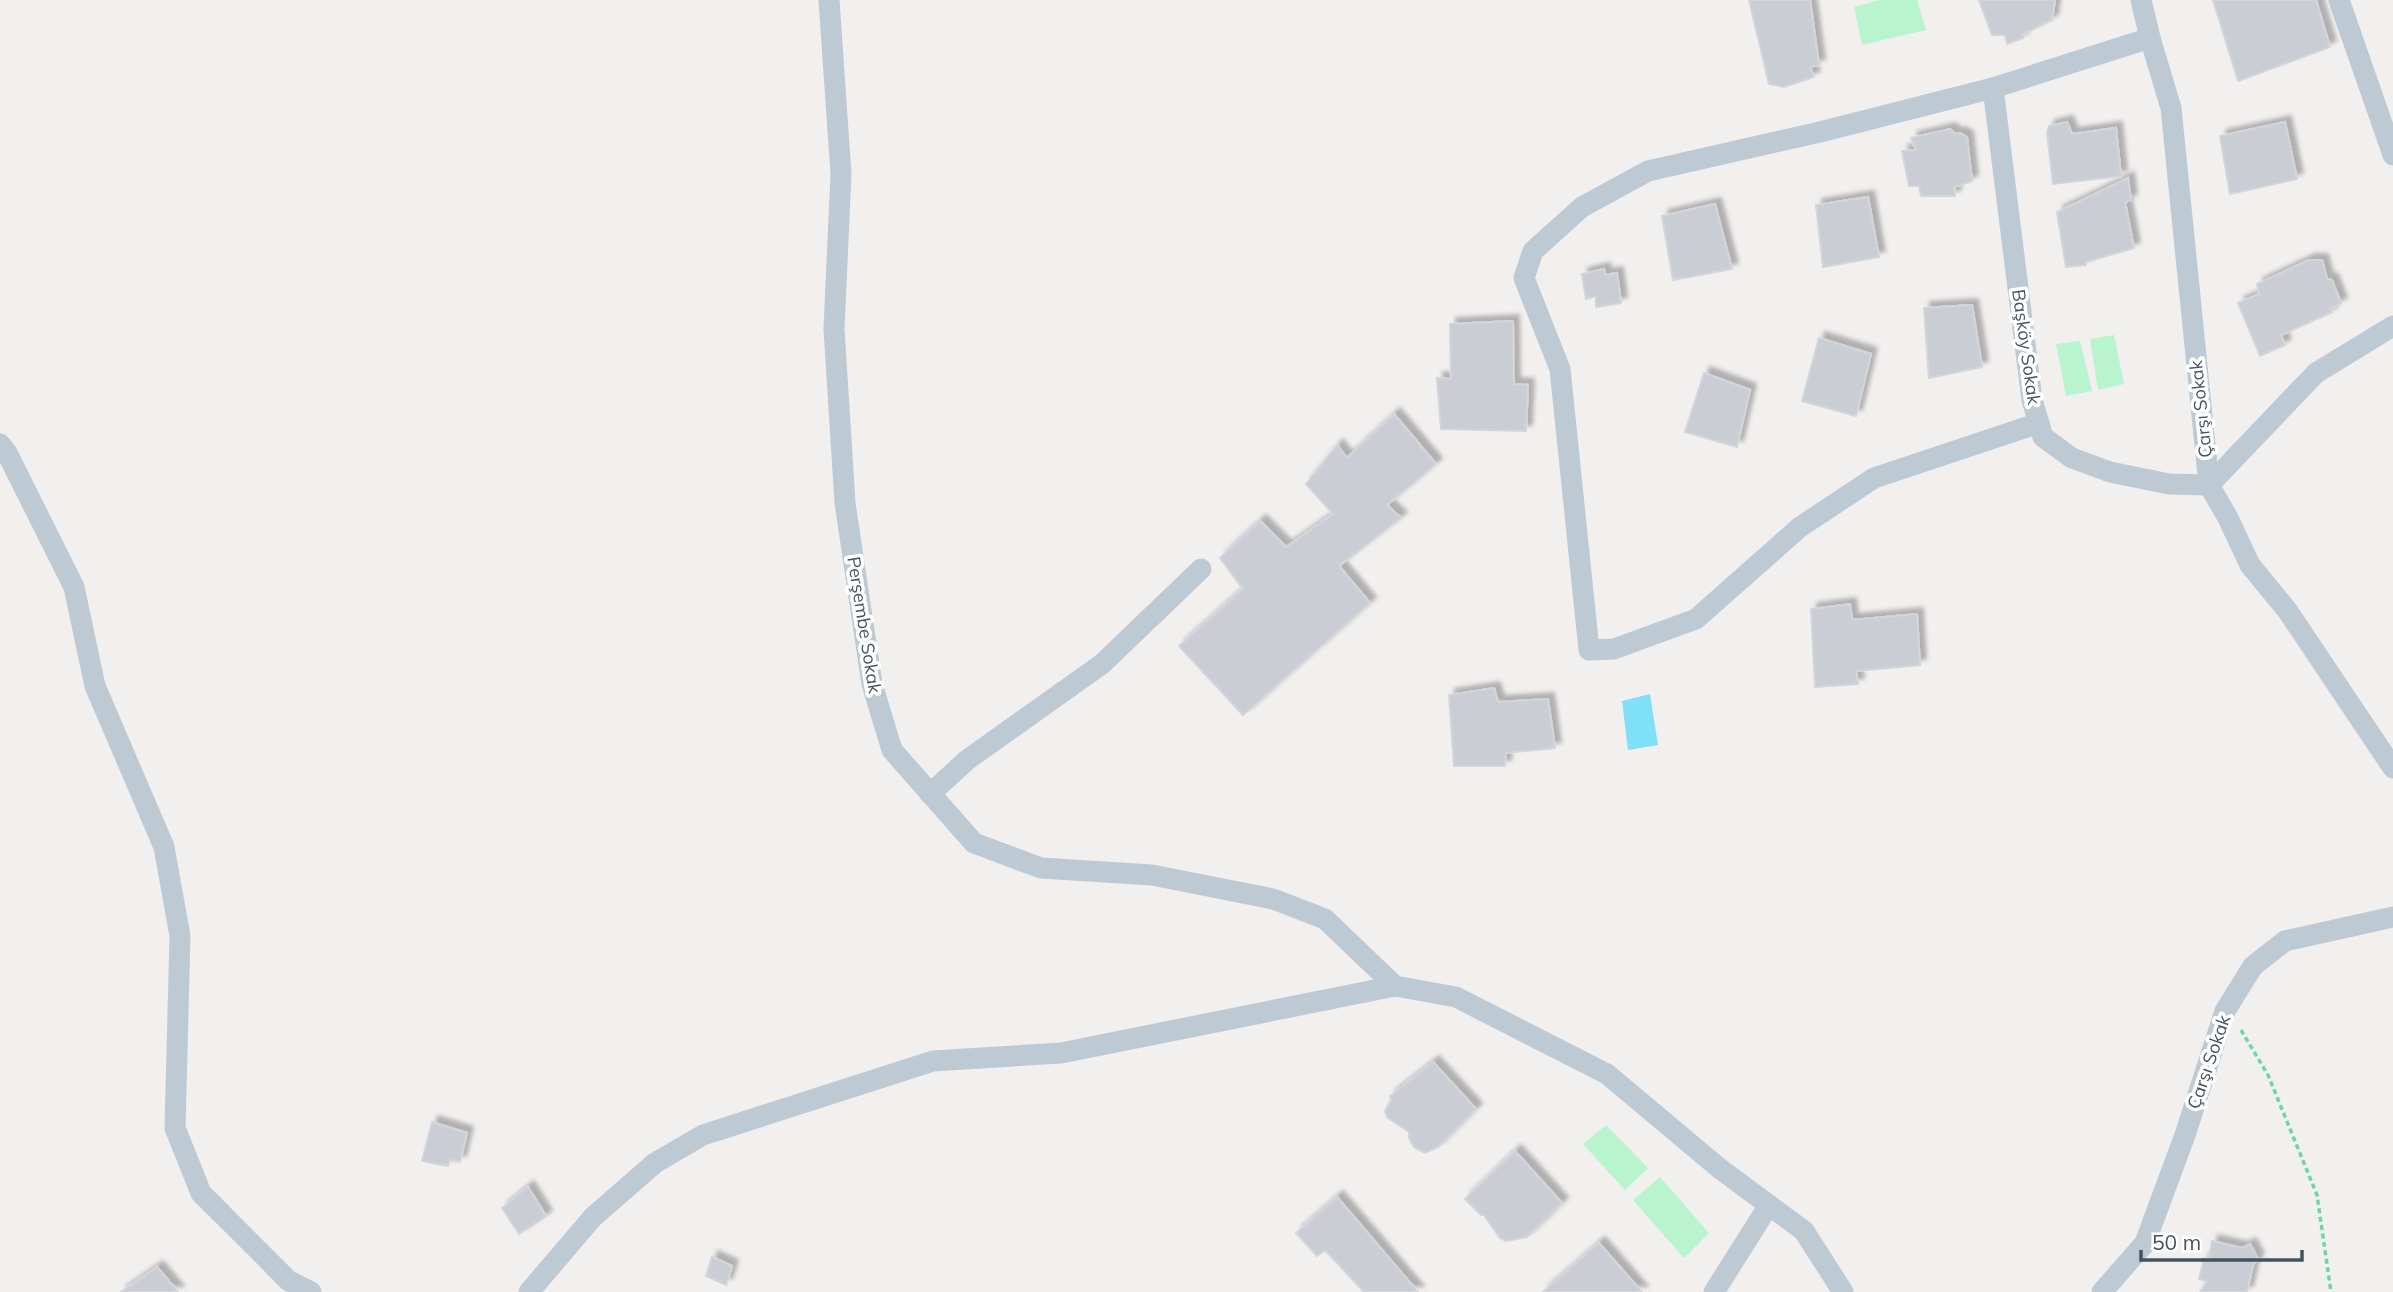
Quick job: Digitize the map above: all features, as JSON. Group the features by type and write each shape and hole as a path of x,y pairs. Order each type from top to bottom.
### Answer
{"street":[{"name":"Perşembe Sokak","path":"829,0 841,174 834,329 845,503 872,684 892,750 975,843 1041,867 1152,875 1273,899 1325,919 1395,986"},
{"name":"Çarşı Sokak","path":"2141,0 2171,108 2209,485 2250,565 2287,610 2393,768"},
{"path":"2339,0 2393,155"},
{"path":"2039,423 1874,478 1800,527 1696,619 1614,649 1589,650 1560,369 1524,278 1533,251 1582,206 1648,171 1820,132 1993,88 2150,38"},
{"name":"Başköy Sokak","path":"1993,88 2032,400 2043,437 2073,458 2109,472 2169,484 2209,485"},
{"path":"2209,485 2316,373 2393,326"},
{"path":"0,444 74,587 95,686 164,847 180,936 176,1128 201,1193 289,1281 312,1292"},
{"path":"930,794 967,760 1102,664 1201,569"},
{"name":"Çarşı Sokak","path":"2102,1292 2145,1243 2228,1007 2253,966 2285,942 2393,917"},
{"path":"532,1290 593,1217 655,1163 703,1135 933,1061 1061,1053 1395,986 1456,997 1607,1074 1718,1168 1804,1231 1843,1292"},
{"path":"1714,1292 1769,1205"}],"path":[{"path":"2228,1007 2268,1075 2317,1195 2331,1292"}],"green space":[{"path":"1879,0 1917,0 1926,30 1862,45 1854,7"},
{"path":"2114,335 2124,384 2098,390 2090,339"},
{"path":"2080,341 2092,391 2066,396 2056,344"},
{"path":"1606,1125 1648,1168 1625,1190 1583,1144"},
{"path":"1660,1177 1709,1233 1684,1258 1633,1200"}],"water":[{"path":"1650,694 1658,745 1628,750 1622,701"}],"building":[{"path":"1749,0 1810,0 1819,65 1810,67 1814,77 1784,87 1769,84"},
{"path":"1979,0 2055,0 2052,20 2023,34 2023,38 2007,44 2005,35 1992,35"},
{"path":"2213,0 2316,0 2330,47 2238,81"},
{"path":"2067,122 2072,134 2116,128 2121,176 2053,184 2047,133 2049,126"},
{"path":"2285,122 2297,179 2230,194 2220,136"},
{"path":"1950,129 1955,134 1960,133 1967,137 1972,181 1954,187 1955,196 1921,196 1919,186 1909,186 1902,151 1916,150 1911,138"},
{"path":"2128,178 2131,200 2125,202 2134,248 2086,262 2086,265 2066,267 2057,212"},
{"path":"1868,197 1879,257 1823,267 1816,205"},
{"path":"1715,204 1732,269 1673,280 1662,216"},
{"path":"2309,260 2322,260 2327,279 2332,280 2341,303 2330,309 2332,312 2281,335 2285,345 2260,356 2238,303 2259,294 2257,284"},
{"path":"1604,269 1605,275 1617,273 1621,303 1596,307 1596,296 1586,299 1582,274"},
{"path":"1972,305 1982,367 1929,378 1924,308"},
{"path":"1513,321 1514,384 1528,385 1526,431 1441,429 1437,378 1451,379 1450,324"},
{"path":"1819,338 1871,354 1856,416 1802,401"},
{"path":"1704,373 1750,390 1737,447 1685,432"},
{"path":"1394,414 1436,464 1387,505 1401,518 1339,566 1370,603 1243,715 1179,646 1243,589 1220,558 1260,521 1286,547 1333,514 1306,484 1337,445 1347,458"},
{"path":"1850,604 1852,620 1917,614 1920,665 1856,671 1858,684 1815,687 1811,609"},
{"path":"1494,688 1498,702 1548,699 1555,748 1506,753 1505,766 1454,766 1449,695"},
{"path":"1433,1062 1476,1109 1438,1147 1425,1153 1414,1147 1409,1132 1387,1117 1385,1111 1391,1100 1390,1096"},
{"path":"432,1122 467,1133 460,1162 450,1159 448,1166 422,1161"},
{"path":"1515,1151 1562,1203 1527,1237 1506,1241 1500,1238 1484,1215 1465,1199"},
{"path":"528,1187 546,1216 519,1234 502,1208"},
{"path":"1337,1197 1418,1292 1364,1292 1325,1250 1317,1256 1296,1233"},
{"path":"2212,1241 2242,1248 2250,1244 2258,1259 2253,1265 2247,1292 2200,1292 2207,1281 2199,1279 2204,1258 2209,1260"},
{"path":"1599,1243 1642,1292 1543,1292"},
{"path":"712,1257 732,1266 726,1285 706,1276"},
{"path":"157,1267 178,1292 121,1292"}]}
